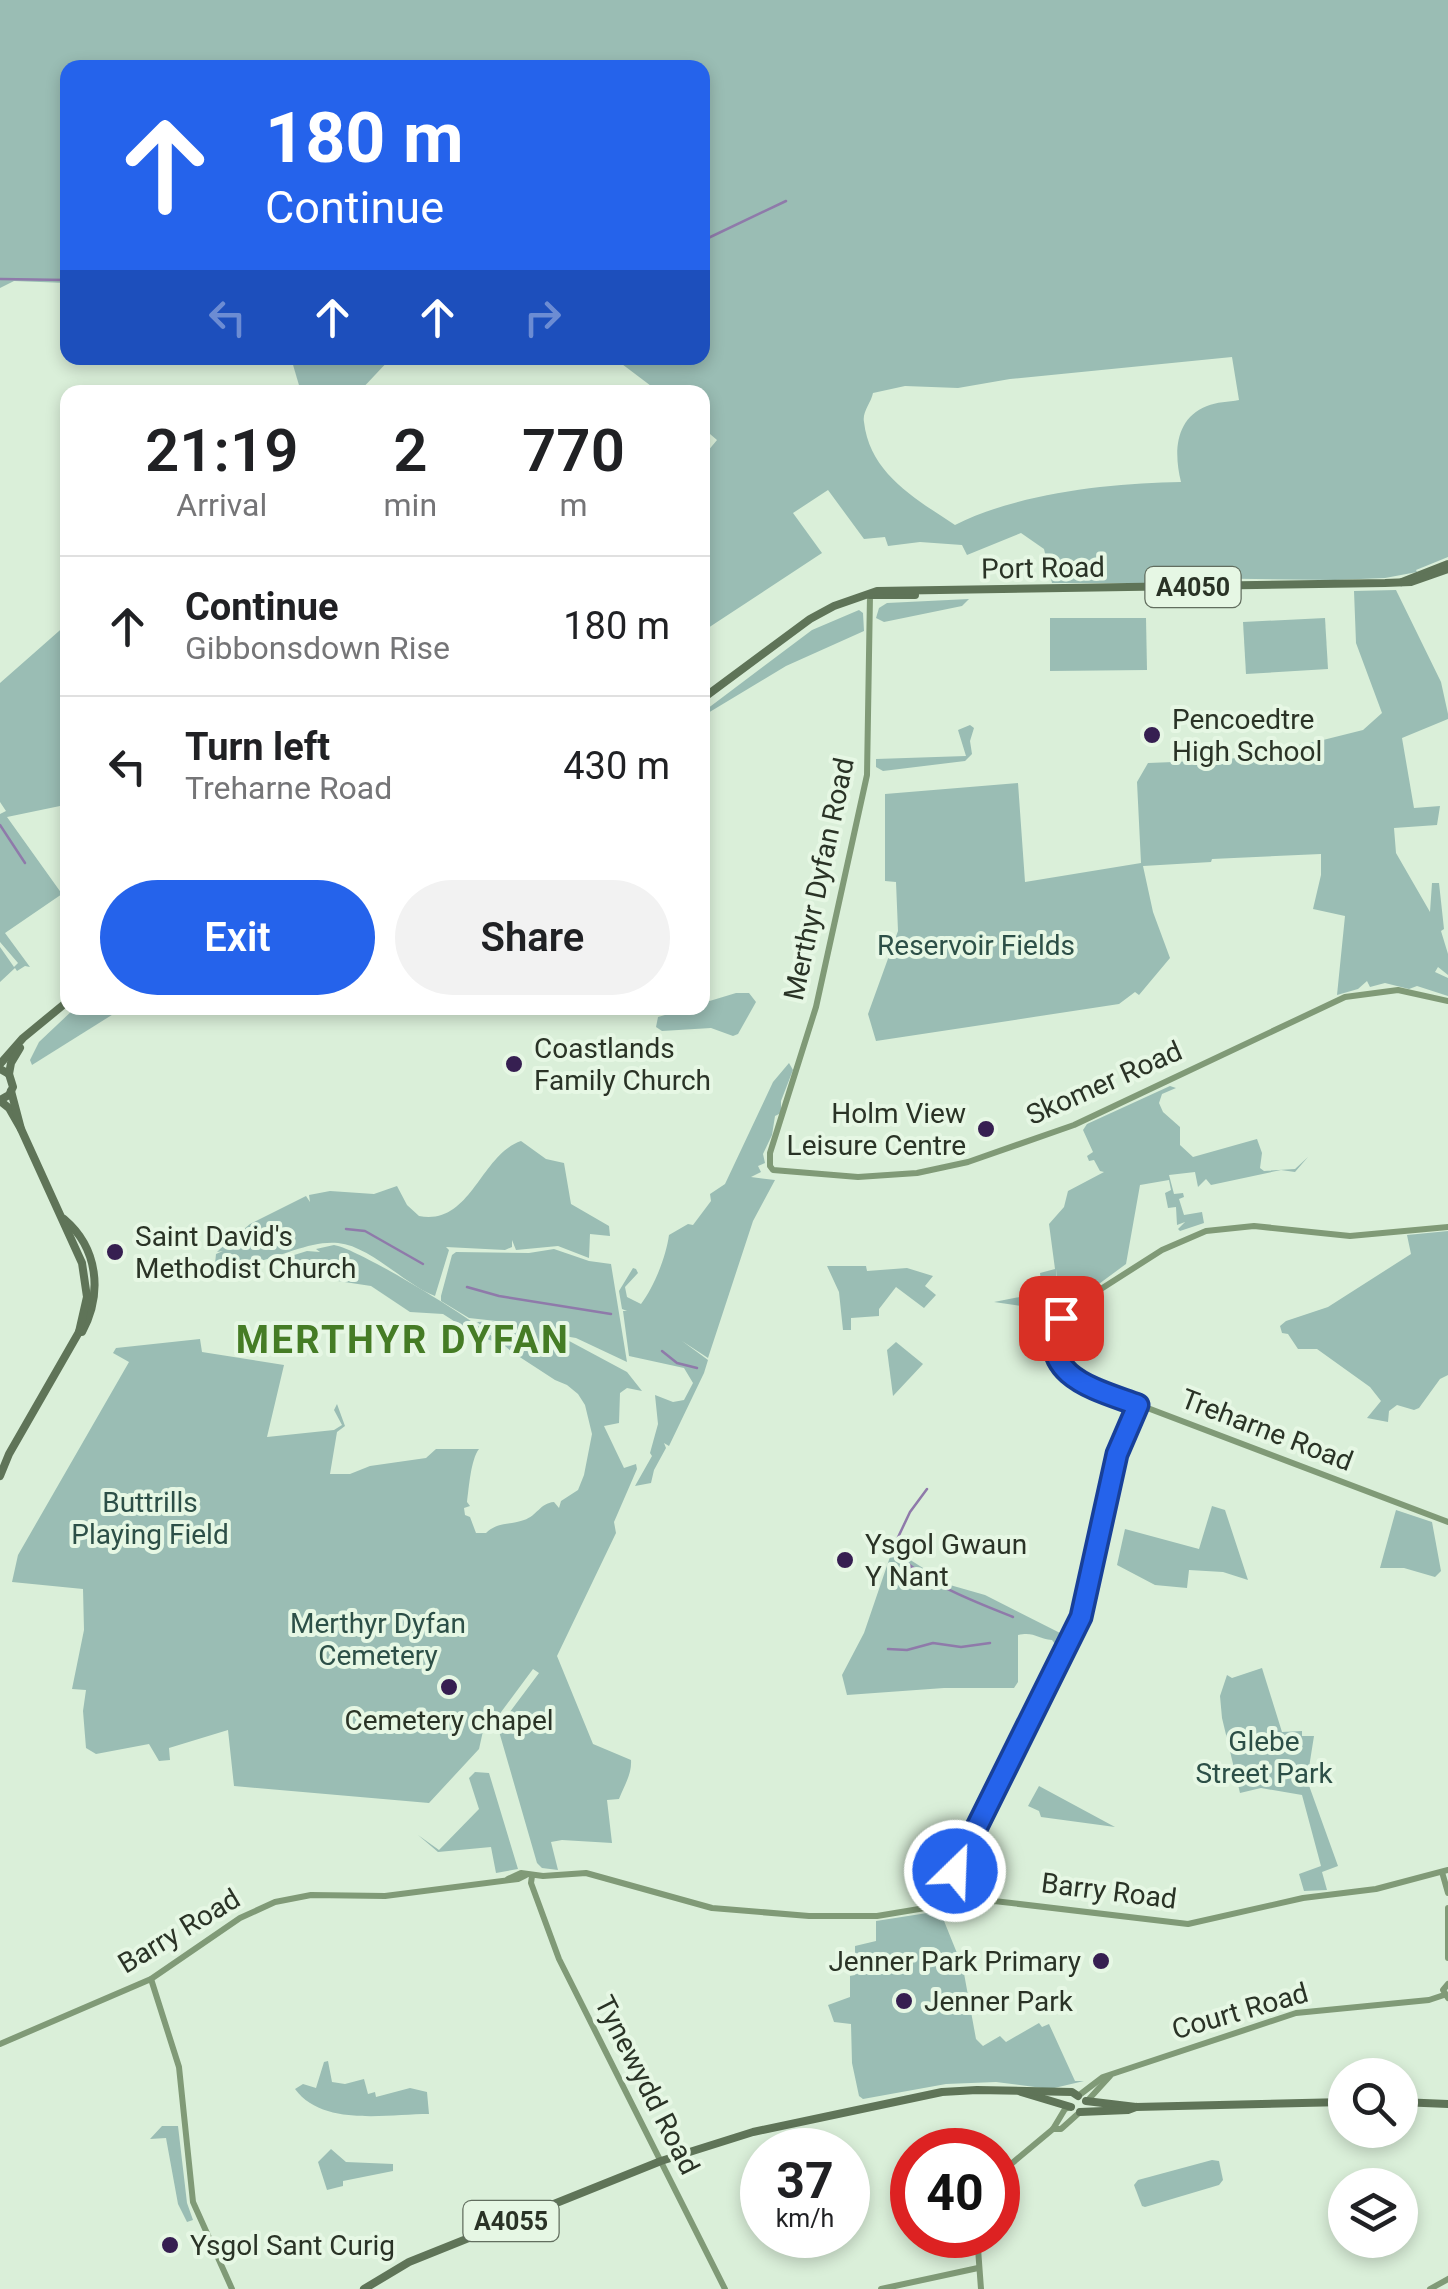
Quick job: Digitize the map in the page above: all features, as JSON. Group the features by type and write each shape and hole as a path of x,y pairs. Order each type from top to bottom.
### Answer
{"main road":[{"name":"Port Road","path":"870,595 1402,582 1448,566"},
{"name":"A4050","path":"710,693 810,619 870,595"},
{"path":"10,1074 0,1066 60,1007"},
{"path":"21,1129 10,1074 12,1060 28,1037"},
{"path":"0,1476 94,1308 96,1276 21,1129 0,1101 12,1091"},
{"path":"0,1464 9,1454"},
{"name":"A4055","path":"364,2289 409,2262 661,2161 734,2136 933,2094 977,2090 1072,2092 1082,2098 1136,2107 1328,2102"},
{"name":"A4055","path":"1021,2092 1071,2107"},
{"path":"1071,2107 1080,2112 1086,2108 1082,2098"},
{"name":"Court Road","path":"1071,2107 1072,2099 1082,2098"},
{"path":"1418,2103 1448,2104"},
{"name":"A4055","path":"1080,2112 1136,2107"}],"street":[{"name":"Merthyr Dyfan Road","path":"770,1166 770,1153 816,1007 867,776 870,595"},
{"name":"Skomer Road","path":"770,1166 779,1173 858,1177 917,1173 976,1160 1074,1125 1345,996 1398,990 1448,1000"},
{"name":"Treharne Road","path":"1448,1227 1350,1236 1254,1226 1206,1231 1162,1250 1073,1306 1059,1322 1056,1349 1062,1368 1079,1382 1448,1522"},
{"path":"961,1902 956,1862 1081,1617 1117,1454 1138,1405"},
{"path":"1445,1871 1448,1892"},
{"name":"Barry Road","path":"0,2044 151,1978 240,1918 286,1899 332,1894 385,1896 518,1874 586,1874 712,1908 796,1916 877,1916 961,1902 1011,1902 1188,1924 1303,1898 1376,1889 1445,1871"},
{"name":"Tynewydd Road","path":"530,1877 554,1950 726,2289"},
{"path":"1448,1908 1448,1958"},
{"path":"151,1978 179,2066 191,2197 232,2289"},
{"path":"1446,1996 1444,1988 1448,1984"},
{"name":"Court Road","path":"1082,2098 1098,2080 1296,2013 1446,1996"},
{"name":"Court Road","path":"1020,2157 1054,2128 1065,2109 1071,2107"},
{"name":"Court Road","path":"1054,2128 1061,2129 1080,2112"},
{"path":"978,2258 981,2289"},
{"path":"881,2289 978,2268"},
{"path":"1430,2289 1448,2279"}],"green space":[{"path":"0,0 1448,0 1448,557 1417,572 1335,580 1186,578 1146,583 1052,583 1044,549 1021,533 967,555 962,545 920,542 888,546 885,537 864,539 828,490 793,513 822,553 710,627 710,448 717,440 710,434 710,385 650,385 623,365 710,365 710,60 60,60 60,283 14,281 0,288","holes":["1232,357 1239,400 1196,412 1182,428 1177,449 1181,482 1065,492 1007,505 955,525 911,495 885,471 868,440 864,418 873,393 905,386 958,388 1010,379"]},
{"path":"293,365 384,365 366,385 299,385"},
{"name":"Reservoir Fields","path":"1396,590 1441,682 1448,714 1448,719 1402,738 1414,808 1440,806 1437,825 1394,828 1396,853 1430,912 1432,883 1439,883 1448,975 1438,967 1435,972 1448,978 1448,996 1417,986 1409,989 1385,983 1370,987 1367,981 1358,989 1337,995 1345,916 1313,909 1321,875 1321,854 1212,859 1143,866 1153,912 1170,958 1139,995 1135,992 1119,1004 876,1041 868,1014 898,931 896,882 885,881 885,794 1018,783 1025,882 1141,863 1137,782 1148,763 1225,760 1323,740 1363,730 1382,713 1356,643 1354,591"},
{"path":"969,599 962,606 884,622 876,618 879,608 887,603"},
{"path":"859,610 863,613 864,631 786,666 710,712 710,707 812,630"},
{"path":"1050,618 1146,618 1147,670 1050,671"},
{"path":"1325,618 1328,669 1246,674 1243,622"},
{"path":"60,630 60,806 7,817 60,895 5,933 30,967 17,971 15,968 0,982 0,947 14,967 18,963 0,942 0,814 6,811 0,802 0,683"},
{"path":"970,725 974,728 972,754 965,761 883,771 876,767 876,759 966,756 958,730"},
{"path":"749,993 756,1002 738,1034 733,1036 711,1028 662,1031 656,1027 658,1017 665,1015 710,1015 710,1001"},
{"path":"68,1015 112,1015 32,1065 30,1060 39,1042"},
{"path":"789,1063 793,1070 781,1101 781,1113 775,1116 763,1154 765,1163 758,1166 761,1172 751,1177 775,1180 753,1221 708,1358 682,1341 708,1360 704,1373 669,1446 664,1443 666,1448 651,1483 635,1486 652,1456 658,1424 655,1395 673,1402 684,1400 693,1383 684,1368 629,1356 623,1311 627,1311 622,1309 619,1291 636,1269 638,1273 625,1287 627,1297 641,1304 659,1271 669,1235 693,1225 711,1201 710,1194 725,1184 773,1082"},
{"path":"1170,1086 1176,1088 1162,1094 1159,1103 1180,1127 1180,1145 1193,1157 1257,1139 1262,1153 1260,1168 1264,1171 1295,1169 1308,1157 1295,1172 1281,1170 1211,1185 1206,1179 1198,1187 1195,1172 1169,1175 1174,1194 1183,1193 1184,1197 1179,1199 1184,1215 1202,1212 1204,1223 1180,1231 1185,1222 1177,1225 1176,1207 1168,1208 1165,1193 1171,1190 1169,1180 1140,1185 1126,1264 1058,1314 1035,1308 1038,1305 994,1302 1035,1294 1053,1300 1046,1304 1059,1299 1055,1299 1057,1269 1053,1298 1042,1293 1040,1273 1055,1269 1049,1224 1064,1207 1068,1191 1104,1172 1094,1160 1089,1161 1087,1156 1093,1152 1083,1130 1087,1124"},
{"path":"521,1141 546,1159 564,1163 571,1204 609,1226 610,1236 590,1234 589,1258 558,1246 516,1250 512,1240 512,1247 505,1250 446,1247 449,1250 435,1296 375,1258 338,1243 308,1246 246,1264 215,1264 216,1254 223,1251 217,1252 250,1224 306,1196 310,1202 309,1195 330,1191 374,1194 397,1186 407,1205 419,1216 437,1216 463,1200 495,1160"},
{"path":"1448,1231 1448,1375 1440,1379 1419,1408 1397,1405 1389,1411 1388,1422 1367,1418 1381,1401 1370,1387 1317,1349 1298,1349 1280,1326 1328,1307 1411,1254 1407,1235"},
{"path":"334,1245 421,1289 503,1345 474,1334 443,1314 410,1312 371,1286 338,1281 312,1267 275,1261 307,1251 320,1252 316,1249"},
{"path":"554,1249 611,1264 627,1362 576,1338 558,1335 627,1372 642,1391 627,1388 620,1393 619,1423 604,1426 624,1468 636,1464 637,1469 614,1522 616,1533 557,1656 593,1744 631,1760 619,1799 607,1800 612,1843 551,1842 558,1870 542,1868 537,1863 498,1728 539,1673 533,1669 483,1731 479,1749 429,1803 234,1786 228,1730 169,1748 170,1760 159,1761 149,1744 96,1754 86,1748 86,1690 72,1689 84,1630 83,1589 12,1582 18,1555 129,1362 113,1353 116,1348 200,1339 202,1352 284,1365 267,1437 334,1430 342,1425 334,1410 337,1404 345,1426 337,1432 330,1474 350,1474 370,1466 426,1458 436,1449 479,1449 471,1474 467,1502 470,1506 464,1508 476,1533 486,1533 499,1525 528,1518 549,1503 554,1502 559,1508 561,1501 578,1490 592,1434 578,1394 512,1352 477,1322 496,1321 469,1318 441,1301 441,1296 456,1252 529,1253"},
{"path":"827,1266 866,1266 867,1271 907,1268 933,1276 925,1286 936,1295 924,1308 896,1287 879,1309 879,1316 851,1318 851,1330 843,1330 839,1292"},
{"path":"896,1342 923,1364 893,1396 887,1350"},
{"path":"1212,1506 1225,1510 1248,1580 1223,1572 1189,1570 1187,1588 1155,1585 1117,1565 1125,1529 1199,1549"},
{"path":"1396,1510 1432,1522 1441,1571 1435,1577 1404,1568 1380,1568"},
{"path":"891,1554 904,1556 950,1585 985,1595 1066,1636 1059,1649 1052,1640 1018,1635 1018,1682 1014,1688 847,1695 842,1675 864,1633"},
{"name":"Glebe Street Park","path":"1262,1668 1282,1732 1302,1731 1302,1736 1314,1736 1307,1780 1338,1866 1322,1872 1327,1890 1304,1891 1299,1874 1321,1866 1302,1795 1261,1788 1240,1793 1220,1696 1227,1675 1232,1678"},
{"path":"475,1772 489,1773 518,1869 496,1873 491,1847 438,1852 418,1835 439,1850 479,1809 469,1778"},
{"path":"1039,1786 1115,1827 1041,1817 1039,1811 1028,1806"},
{"name":"Jenner Park","path":"940,1911 963,1968 976,2039 983,2046 1000,2036 1006,2042 1039,2023 1042,2027 1049,2024 1075,2081 1084,2081 1050,2089 996,2082 946,2084 863,2099 859,2096 852,2063 851,2024 834,2022 828,2005 850,1997 855,1946 876,1941 876,1921"},
{"path":"328,2061 332,2082 345,2084 364,2079 368,2094 375,2092 376,2097 410,2088 427,2092 429,2114 357,2116 322,2109 295,2089 303,2084 316,2088 324,2062"},
{"path":"162,2126 178,2126 187,2203 193,2220 187,2222 178,2204 166,2138 150,2139"},
{"path":"331,2149 346,2162 393,2164 393,2171 343,2181 343,2186 327,2190 318,2162"},
{"path":"1219,2161 1223,2180 1219,2185 1142,2206 1134,2185 1138,2180"}],"waterway":[{"path":"710,237 786,201"},
{"path":"0,279 60,280"},
{"path":"0,825 25,863"},
{"path":"346,1229 365,1231 423,1264"},
{"path":"467,1287 611,1314"},
{"path":"662,1351 677,1363 697,1368"},
{"path":"892,1550 910,1512 927,1489"},
{"path":"901,1558 941,1585 1013,1617"},
{"path":"888,1649 907,1650 933,1643 961,1647 990,1643"}],"place":[{"name":"Pencoedtre High School","path":"1152,735"},
{"name":"Coastlands Family Church","path":"514,1064"},
{"name":"Holm View Leisure Centre","path":"986,1129"},
{"name":"Saint David's Methodist Church","path":"115,1252"},
{"name":"Ysgol Gwaun Y Nant","path":"845,1560"},
{"name":"Cemetery chapel","path":"449,1687"},
{"name":"Jenner Park Primary","path":"1101,1961"},
{"name":"Jenner Park","path":"904,2001"},
{"name":"Ysgol Sant Curig","path":"170,2245"}],"district":[{"name":"MERTHYR DYFAN","path":"403,1340"}],"route":[{"path":"955,1871 956,1862 1081,1617 1104,1501 1117,1454 1138,1405 1079,1382 1062,1368 1056,1349 1061,1318"}],"park label":[{"name":"Buttrills Playing Field","path":"150,1518"},
{"name":"Merthyr Dyfan Cemetery","path":"378,1639"}]}
